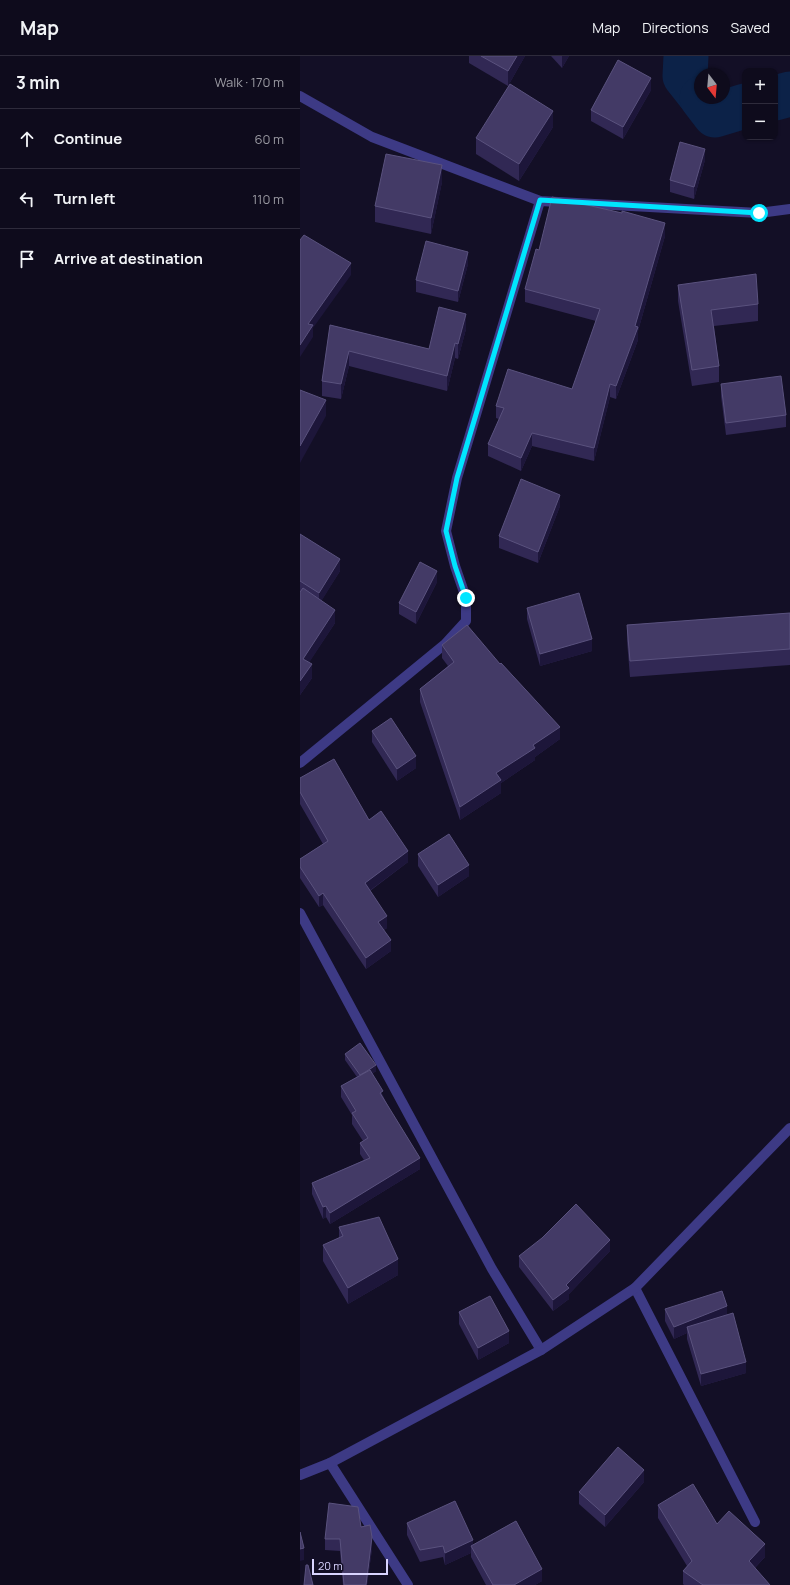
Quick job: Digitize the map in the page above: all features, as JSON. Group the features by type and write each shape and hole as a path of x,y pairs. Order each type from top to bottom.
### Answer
{"street":[{"path":"300,96 372,137 540,200 759,213 790,209"},
{"path":"300,764 445,644 466,621 466,598 455,566 446,531 457,478 540,200"},
{"path":"300,913 492,1269 541,1350"},
{"path":"300,1475 330,1463 541,1350 635,1288 790,1128"},
{"path":"635,1288 755,1522"},
{"path":"330,1463 408,1585"}],"building":[{"path":"481,56 517,56 508,71"},
{"path":"618,60 651,78 623,127 591,110"},
{"path":"510,84 553,111 519,164 476,138"},
{"path":"680,142 705,149 694,187 670,180"},
{"path":"386,154 442,165 431,218 375,206"},
{"path":"552,197 622,213 622,211 665,223 635,326 638,327 616,386 610,384 594,448 532,433 521,458 488,444 504,408 496,406 508,369 572,389 600,309 525,289 536,249 539,250"},
{"path":"304,235 351,263 308,324 313,325 300,345 300,240"},
{"path":"426,241 468,252 458,291 416,280"},
{"path":"756,274 758,304 711,310 719,366 692,370 678,285"},
{"path":"439,307 466,314 458,344 455,343 447,376 349,351 341,384 322,381 330,325 429,349"},
{"path":"781,376 786,415 726,423 721,384"},
{"path":"300,390 326,400 300,446"},
{"path":"521,479 560,495 538,552 499,536"},
{"path":"300,534 340,559 319,593 300,581"},
{"path":"420,562 437,571 416,612 399,603"},
{"path":"303,588 335,610 303,659 312,664 300,681 300,592"},
{"path":"579,593 592,639 540,654 527,608"},
{"path":"790,613 790,649 630,661 627,625"},
{"path":"467,625 500,664 501,663 560,727 533,745 535,748 496,773 501,780 460,807 420,689 454,662 442,645"},
{"path":"391,718 416,756 397,769 372,731"},
{"path":"334,759 369,820 381,811 408,851 365,883 387,916 378,922 391,940 366,958 323,893 319,896 300,867 300,859 328,841 300,792 300,778"},
{"path":"449,834 469,865 438,885 418,854"},
{"path":"360,1043 376,1065 360,1075 345,1054"},
{"path":"370,1070 383,1091 380,1093 420,1158 330,1213 326,1206 323,1207 312,1183 370,1158 360,1143 368,1138 352,1113 356,1111 341,1086"},
{"path":"576,1204 610,1240 566,1285 569,1288 553,1300 519,1256 542,1238"},
{"path":"379,1217 398,1259 348,1288 323,1245 343,1236 339,1227"},
{"path":"722,1291 727,1306 674,1327 665,1309"},
{"path":"490,1296 509,1331 478,1348 459,1312"},
{"path":"733,1313 746,1362 701,1374 687,1327"},
{"path":"618,1447 644,1470 605,1515 579,1492"},
{"path":"693,1484 717,1524 729,1511 765,1544 749,1561 770,1585 703,1585 683,1571 692,1561 658,1505"},
{"path":"455,1501 473,1540 445,1553 443,1546 420,1550 407,1523"},
{"path":"329,1503 358,1507 361,1527 370,1525 372,1537 366,1585 344,1585 340,1539 325,1539"},
{"path":"516,1521 542,1569 514,1585 493,1585 471,1546"},
{"path":"300,1532 304,1548 300,1549"},
{"path":"306,1565 308,1565 313,1585 304,1585"}],"waterway":[{"path":"686,56 685,76 694,87"},
{"path":"778,97 790,94"},
{"path":"707,104 715,115 742,107"}],"route":[{"path":"466,598 455,566 446,531 457,478 540,200 759,213"}]}
